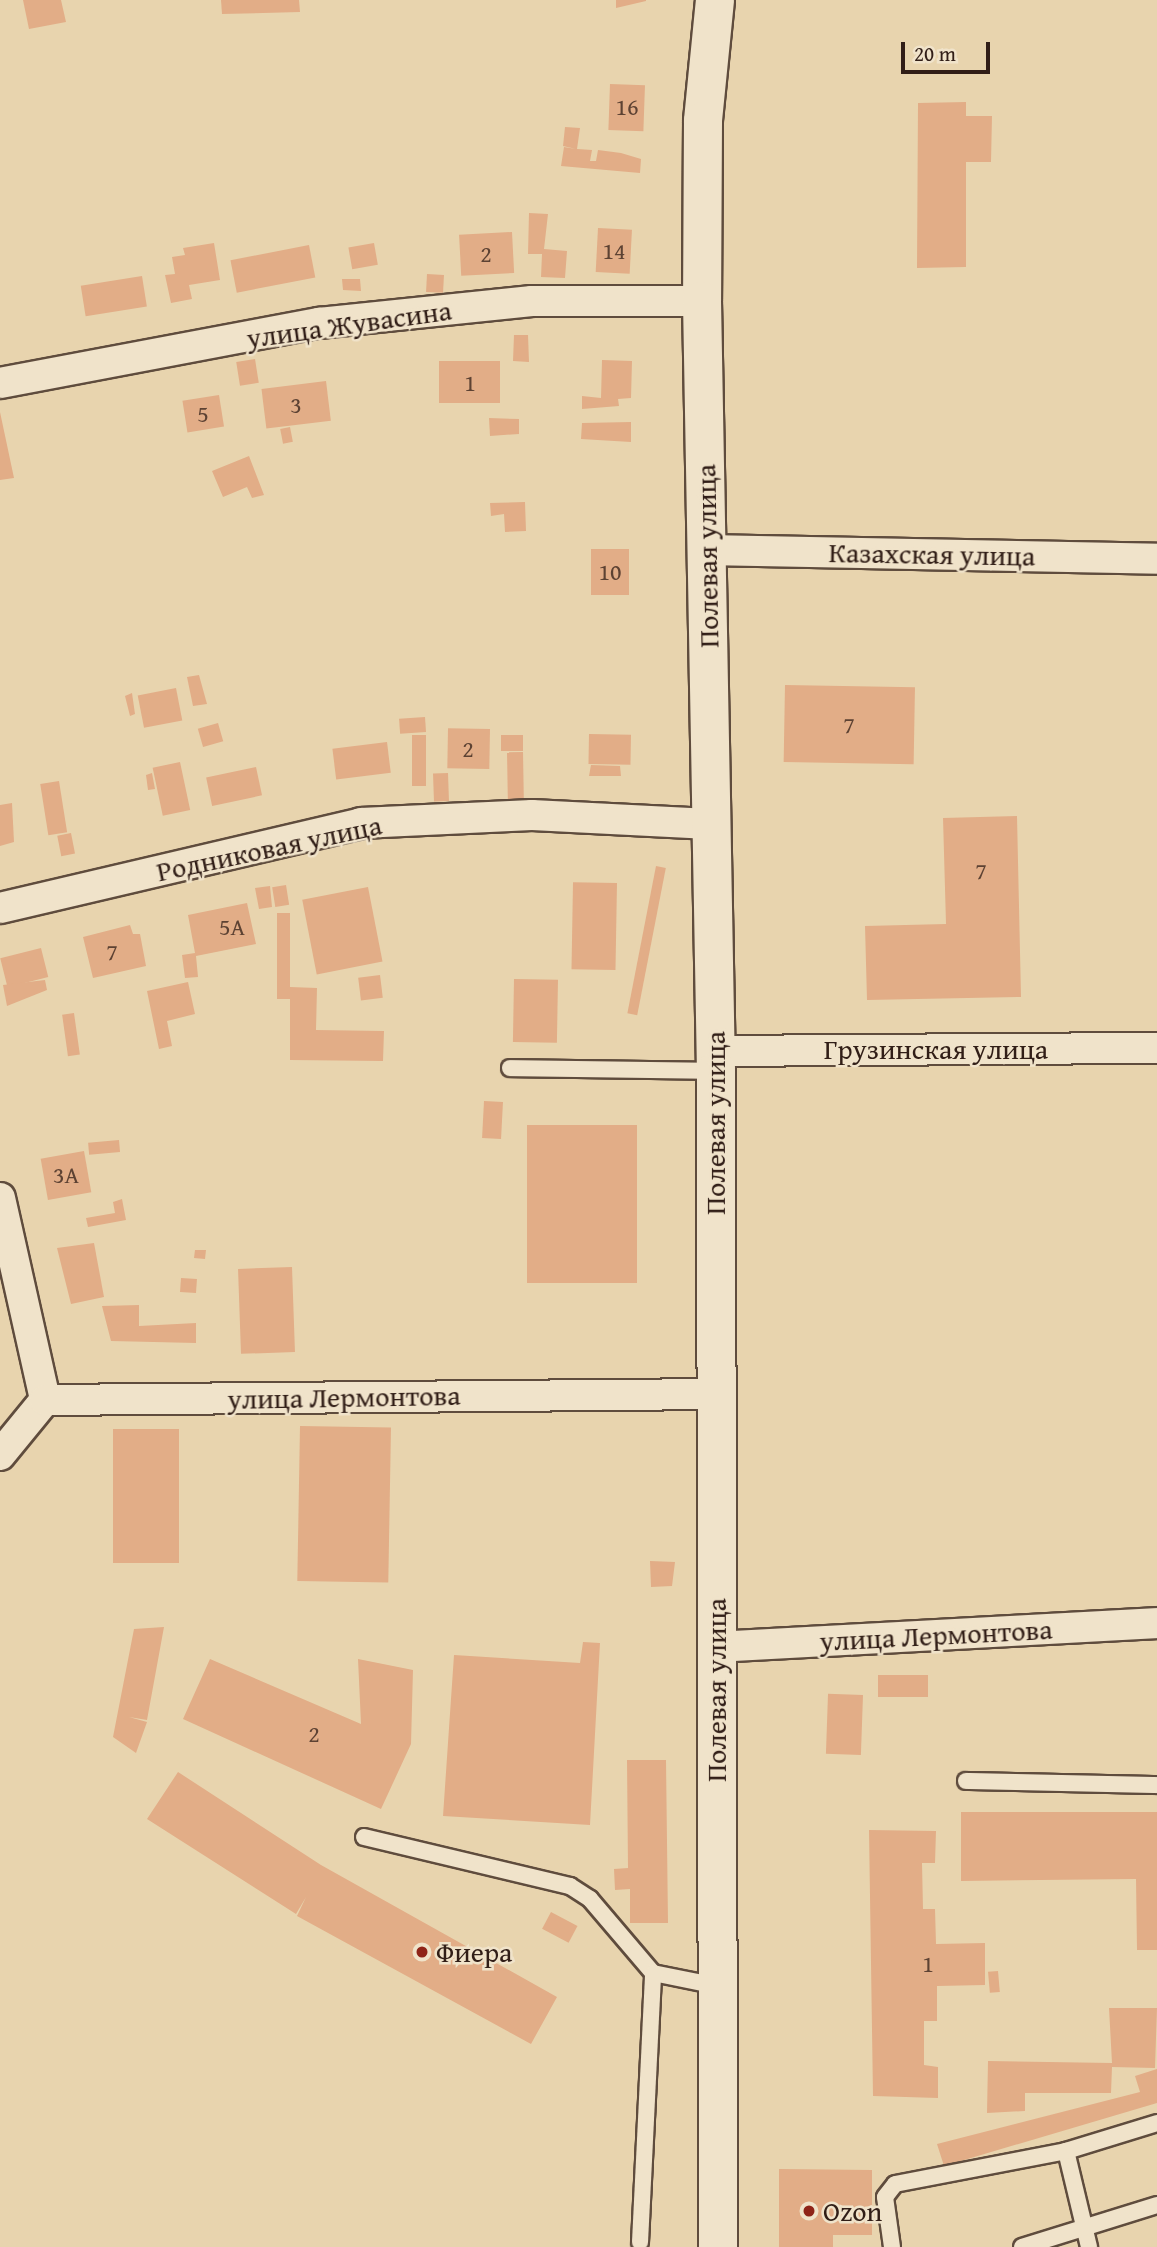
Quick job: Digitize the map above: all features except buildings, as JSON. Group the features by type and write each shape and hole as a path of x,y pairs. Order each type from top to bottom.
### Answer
{"street":[{"name":"Полевая улица","path":"715,0 703,121 702,300 715,1061 718,2247"},
{"name":"улица Жувасина","path":"0,383 320,323 532,302 702,300"},
{"name":"Казахская улица","path":"708,550 1157,559"},
{"name":"Родниковая улица","path":"0,908 360,823 532,815 710,824"},
{"name":"Грузинская улица","path":"715,1061 1157,1048"},
{"path":"0,1198 45,1400 0,1455"},
{"name":"улица Лермонтова","path":"45,1400 715,1394"},
{"name":"улица Лермонтова","path":"716,1647 1157,1623"}],"lane":[{"path":"510,1068 715,1061"},
{"path":"965,1781 1157,1785"},
{"path":"364,1837 570,1886 590,1899 653,1973 717,1986"},
{"path":"639,2242 653,1973"},
{"path":"892,2247 886,2197 895,2184 1066,2151 1157,2123"},
{"path":"1066,2151 1089,2247"},
{"path":"1022,2247 1157,2205"}],"place":[{"name":"Фиера","path":"422,1952"},
{"name":"Ozon","path":"809,2211"}]}
